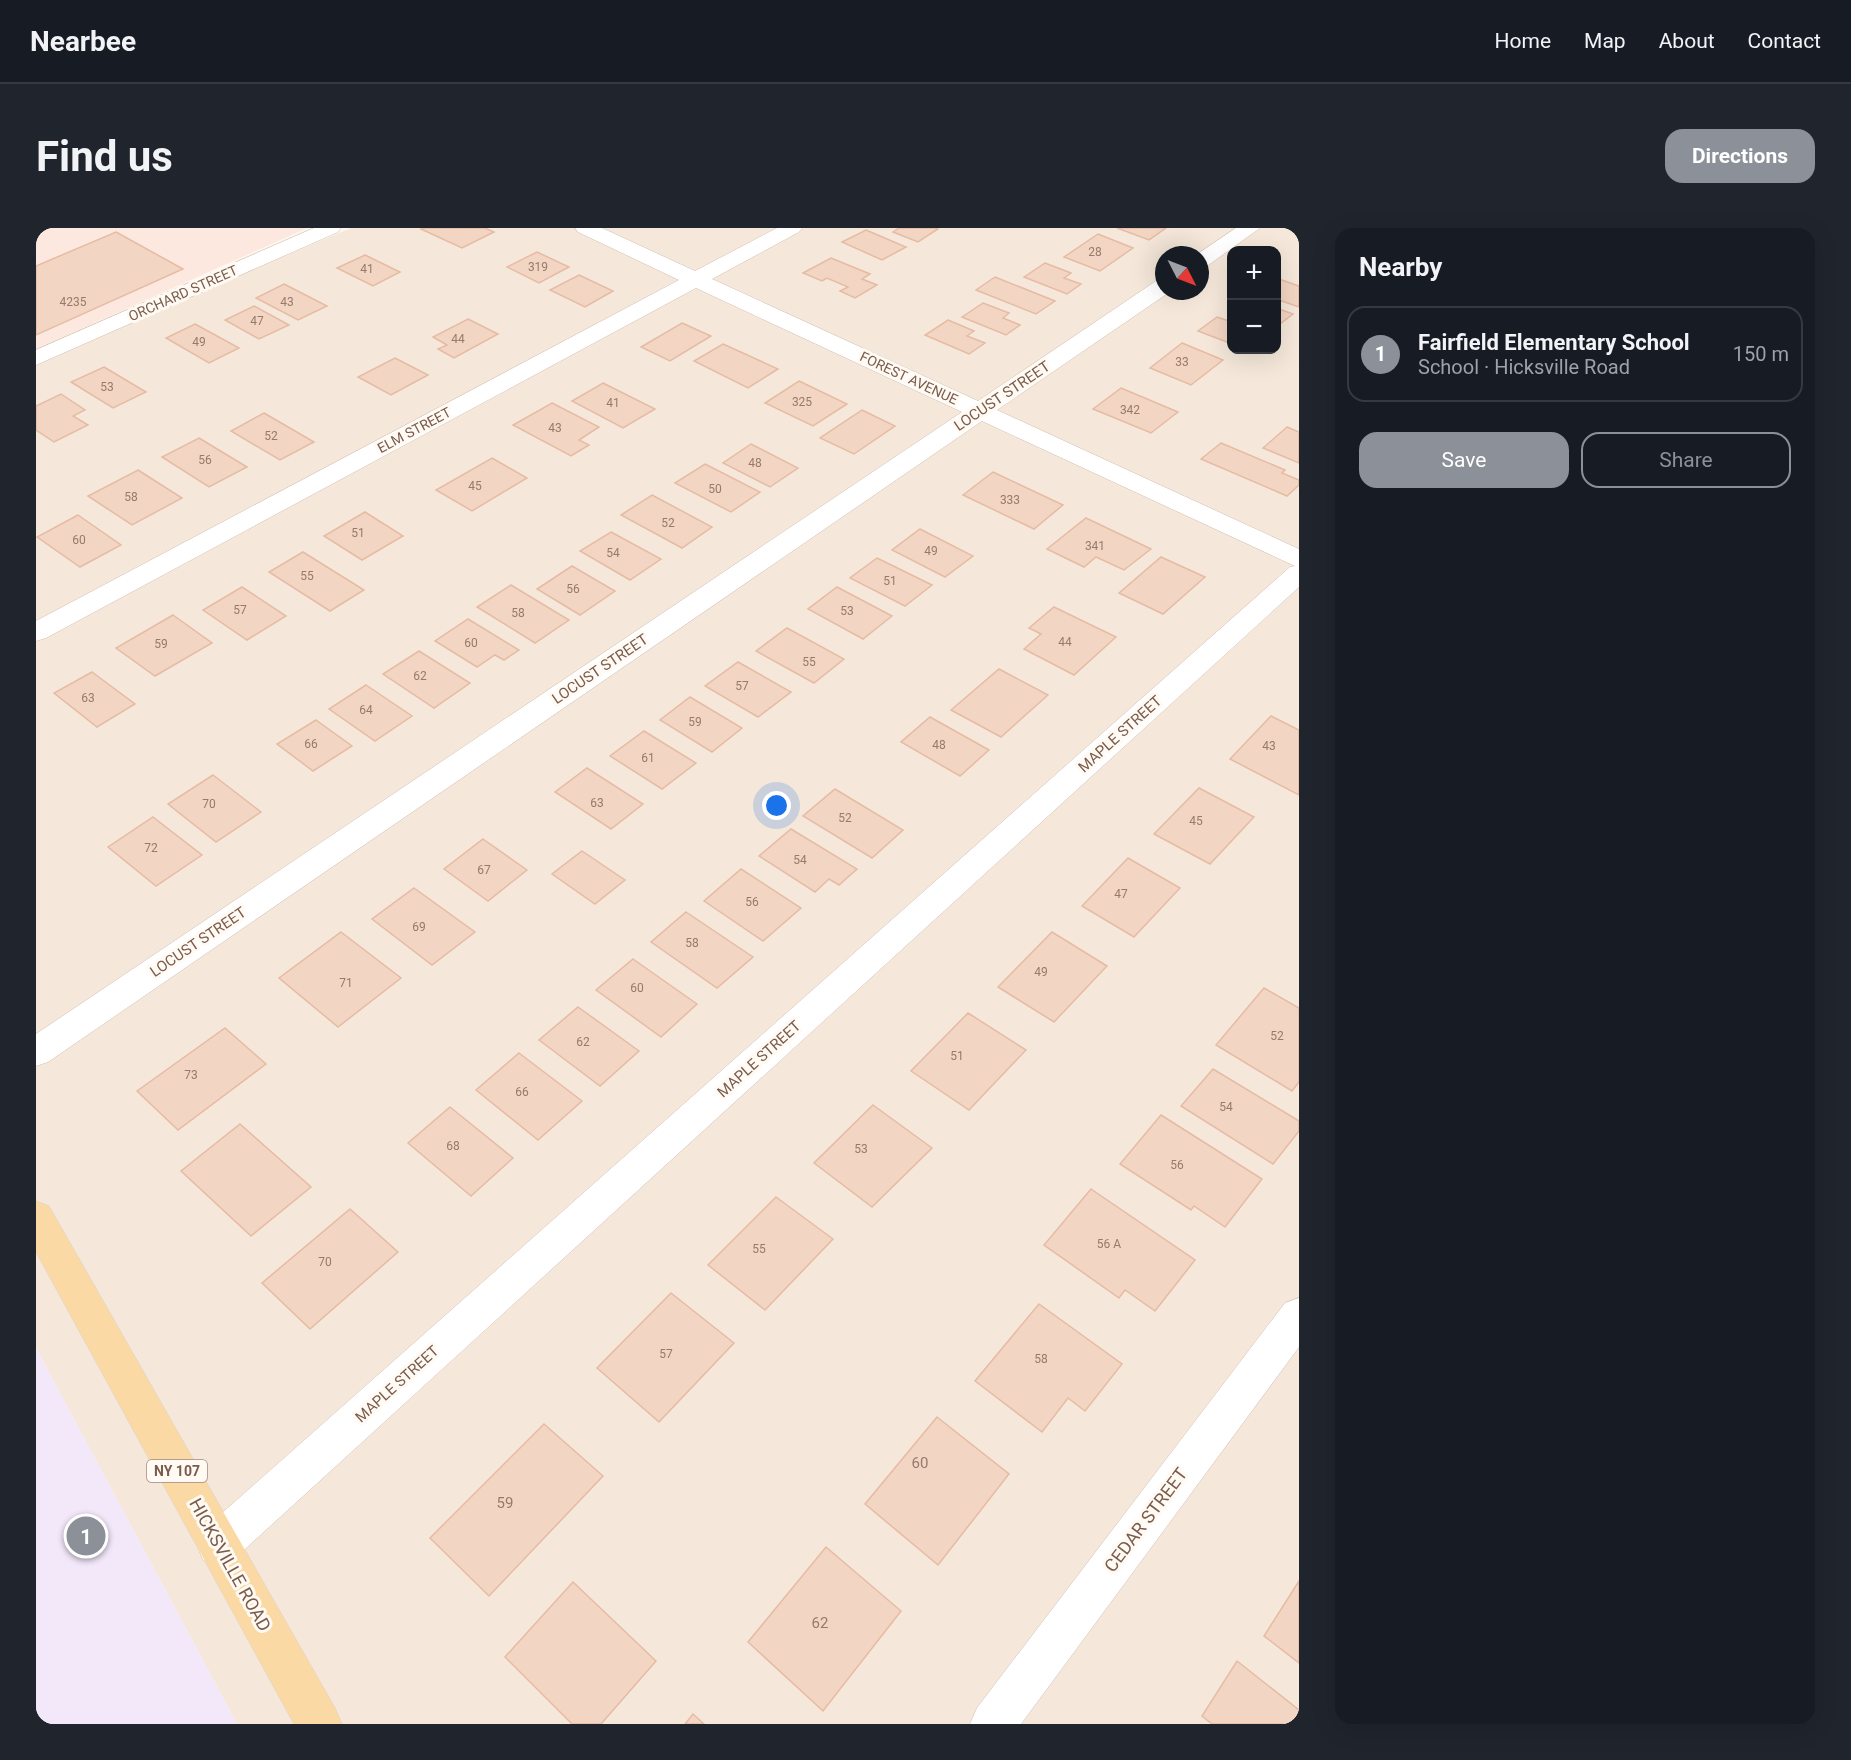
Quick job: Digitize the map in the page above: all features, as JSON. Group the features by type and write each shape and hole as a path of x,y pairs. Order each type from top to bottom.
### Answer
{"main road":[{"name":"HICKSVILLE ROAD","path":"36,1217 319,1724"}],"street":[{"name":"ORCHARD STREET","path":"36,358 331,228"},
{"name":"FOREST AVENUE","path":"585,228 1299,559"},
{"name":"ELM STREET","path":"36,632 792,228"},
{"path":"1209,256 1250,228"},
{"name":"LOCUST STREET","path":"36,1052 1155,292"},
{"name":"MAPLE STREET","path":"218,1545 1299,573"},
{"name":"CEDAR STREET","path":"993,1724 1299,1316"}],"shaded area":[{"path":"36,228 307,228 36,349"},
{"path":"351,228 1299,228 1299,1724 237,1724 36,1348 36,360"},
{"path":"36,1348 237,1724 36,1724"}],"building":[{"path":"485,228 494,232 462,248 421,229"},
{"path":"899,228 938,229 918,242 893,232"},
{"path":"1117,228 1166,228 1149,240"},
{"path":"866,230 906,247 882,260 842,242"},
{"path":"116,232 183,269 36,335 36,266"},
{"path":"1098,234 1133,248 1100,271 1064,257"},
{"path":"537,252 569,267 539,283 507,267"},
{"path":"365,255 400,272 373,286 337,268"},
{"path":"831,258 870,274 862,279 877,285 855,298 840,291 848,287 827,278 822,281 803,273"},
{"path":"1045,263 1071,273 1064,278 1081,284 1067,294 1024,277"},
{"path":"579,275 613,291 585,307 550,290"},
{"path":"995,277 1055,301 1036,314 976,290"},
{"path":"1281,280 1299,286 1299,307 1281,301"},
{"path":"284,284 327,306 298,320 256,298"},
{"path":"983,303 1009,313 1003,318 1020,325 1006,335 962,317"},
{"path":"254,306 289,325 259,339 225,320"},
{"path":"1281,310 1293,314 1281,323"},
{"path":"1217,317 1227,320 1227,342 1198,331"},
{"path":"468,319 498,334 454,358 438,349 447,345 433,337"},
{"path":"948,320 974,331 967,336 985,343 969,354 925,335"},
{"path":"682,323 711,336 670,361 641,347"},
{"path":"195,324 239,348 209,363 166,338"},
{"path":"1182,343 1223,360 1191,385 1150,368"},
{"path":"723,344 778,369 748,388 694,361"},
{"path":"395,358 428,375 391,395 358,377"},
{"path":"104,367 146,392 113,408 71,382"},
{"path":"799,381 847,404 813,426 765,403"},
{"path":"603,383 655,409 623,428 572,401"},
{"path":"1121,388 1178,412 1151,433 1093,409"},
{"path":"61,394 85,410 73,416 88,425 54,442 36,430 36,406"},
{"path":"552,403 599,427 579,440 589,445 571,456 513,425"},
{"path":"862,410 895,426 854,454 820,438"},
{"path":"264,413 314,442 280,460 231,431"},
{"path":"1287,427 1299,432 1299,463 1263,448"},
{"path":"199,438 247,467 209,487 162,457"},
{"path":"1221,443 1285,470 1282,473 1299,480 1299,485 1287,496 1201,459"},
{"path":"751,444 798,468 770,487 723,463"},
{"path":"492,458 527,478 472,511 436,490"},
{"path":"705,464 760,492 731,512 675,483"},
{"path":"138,470 182,498 132,525 88,496"},
{"path":"993,472 1063,505 1034,529 963,495"},
{"path":"652,495 712,527 682,548 621,515"},
{"path":"365,512 403,536 362,560 324,536"},
{"path":"78,515 121,545 80,567 37,537"},
{"path":"1086,518 1151,549 1124,570 1096,557 1084,567 1047,549"},
{"path":"920,529 973,556 945,577 892,550"},
{"path":"611,532 661,559 630,580 580,551"},
{"path":"303,552 364,590 330,611 269,572"},
{"path":"1161,557 1205,577 1163,614 1119,593"},
{"path":"877,558 932,585 905,606 850,578"},
{"path":"572,566 615,591 580,615 537,589"},
{"path":"511,585 569,620 535,643 477,607"},
{"path":"242,587 286,616 247,640 203,610"},
{"path":"837,587 892,616 863,639 808,609"},
{"path":"1054,607 1116,637 1074,675 1024,649 1041,634 1029,628"},
{"path":"173,615 212,643 155,676 116,648"},
{"path":"468,619 519,650 504,660 495,655 477,667 435,641"},
{"path":"787,628 844,659 814,683 756,651"},
{"path":"419,651 470,683 434,708 383,674"},
{"path":"738,662 791,692 758,717 705,686"},
{"path":"999,669 1048,695 1001,737 951,710"},
{"path":"92,672 135,704 97,727 54,693"},
{"path":"366,685 412,716 375,741 329,709"},
{"path":"690,697 742,728 712,752 660,720"},
{"path":"1271,716 1299,730 1299,795 1230,759"},
{"path":"930,717 989,750 960,776 901,742"},
{"path":"316,720 352,746 313,771 277,744"},
{"path":"644,731 696,763 662,789 610,756"},
{"path":"587,768 643,804 611,829 555,792"},
{"path":"213,775 261,812 216,842 168,804"},
{"path":"1199,788 1254,817 1210,864 1154,834"},
{"path":"835,789 903,830 872,858 803,816"},
{"path":"153,817 202,855 156,886 108,847"},
{"path":"791,829 857,869 839,885 829,879 815,892 759,856"},
{"path":"483,839 527,870 488,901 444,869"},
{"path":"582,851 625,880 595,904 552,874"},
{"path":"1128,858 1180,888 1134,937 1082,906"},
{"path":"741,869 801,908 763,941 704,901"},
{"path":"414,888 475,932 432,965 372,919"},
{"path":"686,912 753,957 717,988 651,942"},
{"path":"341,932 401,978 338,1027 279,978"},
{"path":"1052,932 1107,966 1054,1022 998,987"},
{"path":"633,959 697,1004 661,1037 596,990"},
{"path":"1264,988 1299,1008 1299,1082 1292,1091 1216,1045"},
{"path":"578,1007 639,1051 600,1086 539,1040"},
{"path":"968,1013 1026,1050 969,1110 911,1071"},
{"path":"225,1028 266,1064 178,1130 137,1091"},
{"path":"519,1053 582,1101 538,1140 476,1090"},
{"path":"1213,1069 1299,1121 1299,1131 1273,1164 1181,1106"},
{"path":"873,1105 932,1148 872,1207 814,1163"},
{"path":"450,1107 513,1158 471,1196 408,1143"},
{"path":"1161,1115 1262,1179 1225,1227 1194,1206 1191,1210 1120,1164"},
{"path":"240,1124 311,1187 251,1236 181,1171"},
{"path":"1091,1189 1195,1260 1155,1311 1125,1290 1119,1298 1044,1245"},
{"path":"776,1197 833,1239 765,1310 708,1265"},
{"path":"350,1209 398,1252 310,1329 262,1283"},
{"path":"671,1293 734,1343 659,1422 597,1368"},
{"path":"1039,1304 1122,1364 1085,1411 1068,1398 1042,1432 975,1381"},
{"path":"937,1417 1009,1474 938,1565 865,1504"},
{"path":"544,1424 603,1476 489,1596 430,1538"},
{"path":"826,1547 901,1611 823,1711 748,1642"},
{"path":"1299,1581 1299,1663 1264,1636"},
{"path":"573,1582 656,1661 601,1724 572,1724 505,1657"},
{"path":"1237,1661 1299,1710 1299,1724 1212,1724 1202,1716"},
{"path":"693,1714 704,1724 685,1724"}],"place":[{"name":"Fairfield Elementary School","path":"86,1536"}]}
